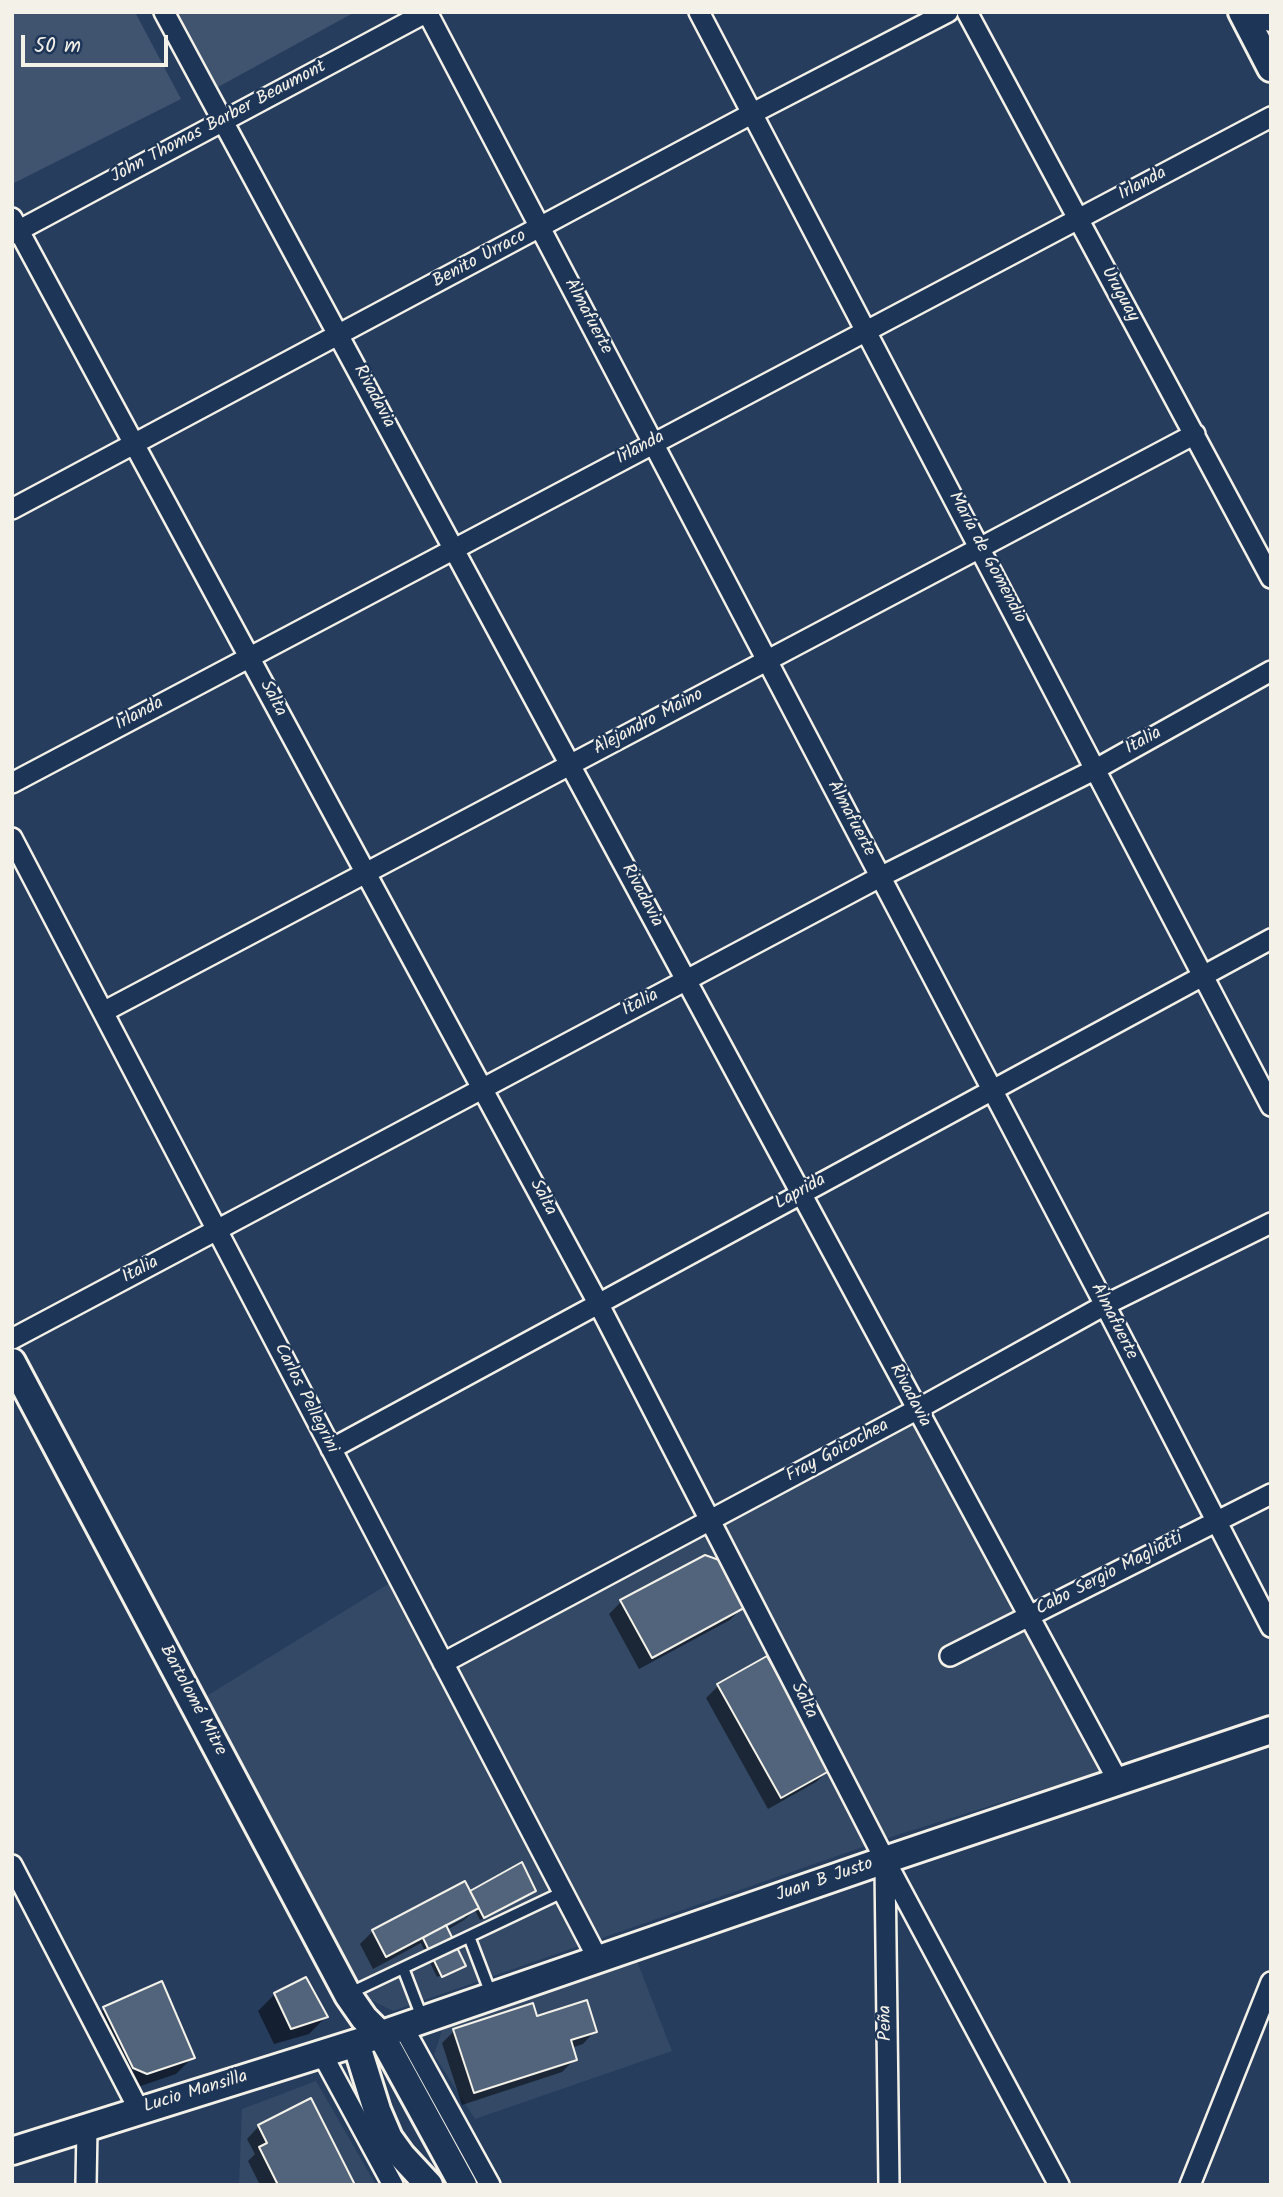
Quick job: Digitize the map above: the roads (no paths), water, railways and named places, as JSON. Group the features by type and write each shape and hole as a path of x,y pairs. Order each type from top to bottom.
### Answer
{"main road":[{"path":"1242,12 1271,68"},
{"path":"1268,12 1271,18"},
{"name":"Bartolomé Mitre","path":"12,1362 348,1995 364,2018 402,2027 463,2185"},
{"name":"Juan B Justo","path":"402,2027 1271,1730"},
{"name":"Lucio Mansilla","path":"12,2151 402,2027"},
{"path":"356,2043 377,2110 389,2138 429,2185"}],"street":[{"name":"Rivadavia","path":"164,12 1118,1781"},
{"name":"John Thomas Barber Beaumont","path":"15,228 427,12"},
{"name":"Almafuerte","path":"427,12 1271,1627"},
{"name":"María de Gomendio","path":"699,12 1271,1105"},
{"name":"Benito Urraco","path":"12,509 753,113 948,12"},
{"name":"Uruguay","path":"967,12 1271,578"},
{"name":"Irlanda","path":"12,783 1271,117"},
{"name":"Salta","path":"15,228 134,443 598,1303 885,1860 1059,2185"},
{"name":"Alejandro Maino","path":"103,1012 1195,435"},
{"name":"Italia","path":"12,1339 880,877 1096,769 1271,671"},
{"name":"Carlos Pellegrini","path":"12,838 598,1959"},
{"name":"Laprida","path":"331,1448 1271,939"},
{"name":"Fray Goicochea","path":"443,1663 916,1410 1105,1305 1271,1223"},
{"name":"Cabo Sergio Magliotti","path":"950,1656 1271,1494"},
{"name":"Peña","path":"885,1860 889,2185"},
{"path":"12,1865 139,2110"},
{"path":"1190,2185 1271,1982"},
{"path":"402,2027 490,2185"},
{"path":"322,2054 393,2185"},
{"path":"86,2185 87,2127"}],"lane":[{"path":"348,1995 563,1892"},
{"path":"470,1938 492,1996"},
{"path":"402,2027 403,1968"}]}
